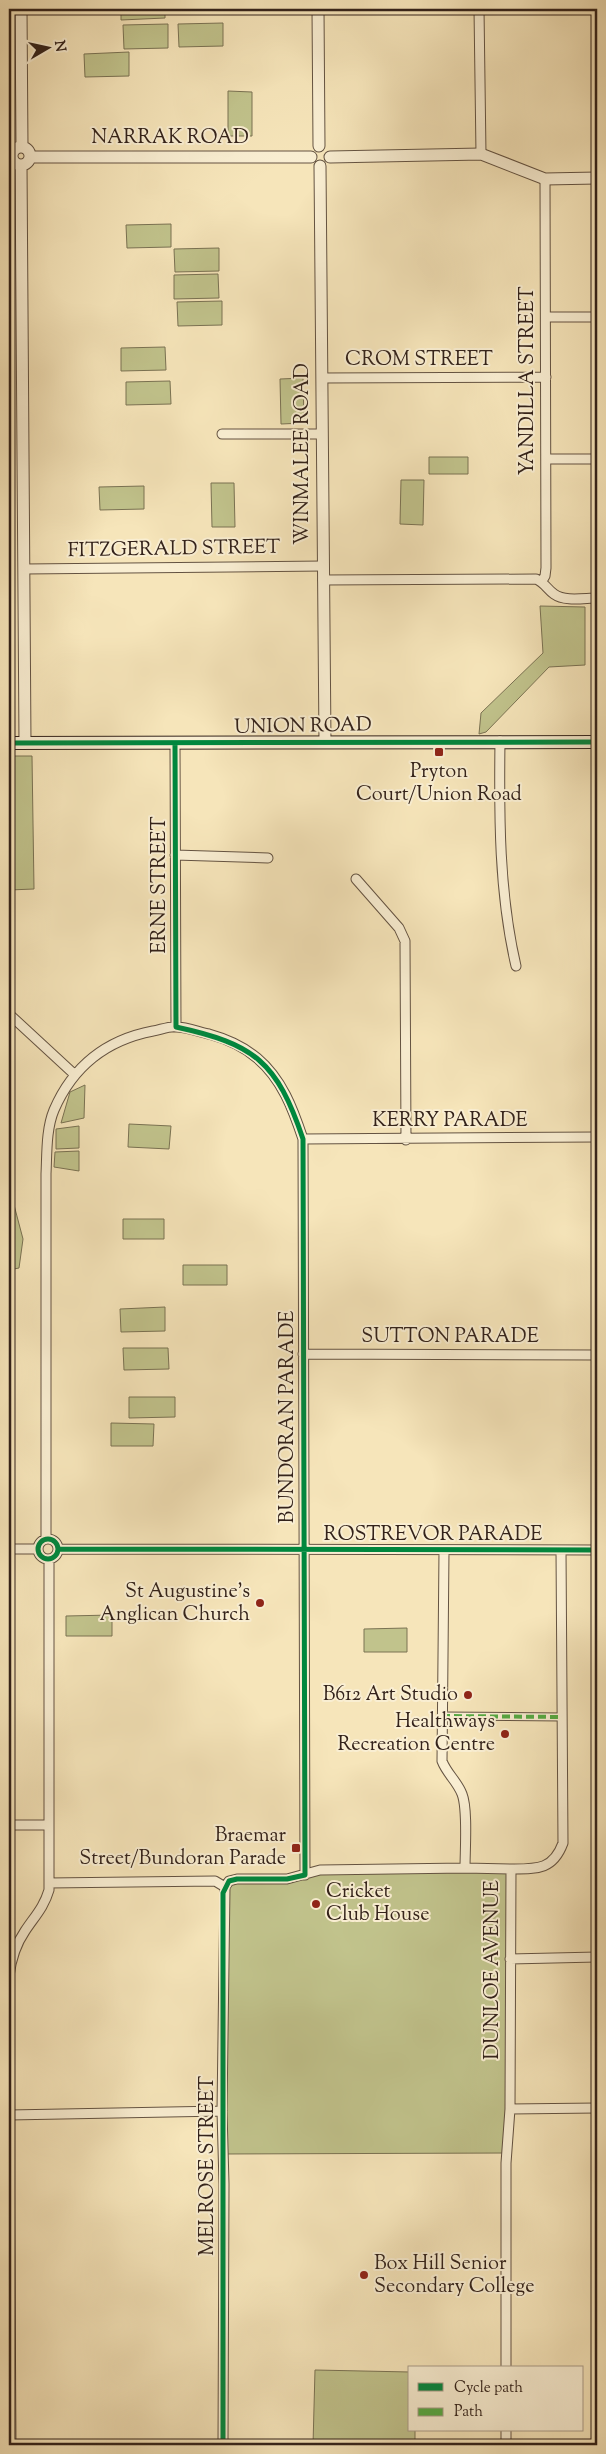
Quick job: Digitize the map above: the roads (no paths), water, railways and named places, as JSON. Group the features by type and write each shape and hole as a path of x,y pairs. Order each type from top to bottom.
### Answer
{"main road":[{"name":"UNION ROAD","path":"9,743 597,742"}],"street":[{"path":"21,9 22,148"},
{"path":"318,9 319,146"},
{"path":"479,9 480,154"},
{"path":"319,146 326,148 330,157 328,163 320,166 313,163 311,157 312,151 319,146"},
{"path":"22,148 26,150 30,157 28,162 21,166 10,157 16,149 22,148"},
{"path":"330,157 480,154 545,179 597,178"},
{"name":"NARRAK ROAD","path":"30,157 311,157"},
{"path":"21,166 25,743"},
{"name":"WINMALEE ROAD","path":"320,166 325,742"},
{"name":"YANDILLA STREET","path":"542,581 546,576 547,317 545,179"},
{"path":"547,317 597,317"},
{"name":"CROM STREET","path":"322,378 546,377"},
{"path":"222,434 322,434"},
{"path":"546,459 597,459"},
{"name":"FITZGERALD STREET","path":"24,569 323,566"},
{"path":"323,580 536,579 542,581 554,594 562,598 597,598"},
{"path":"500,741 499,828 510,939 516,966"},
{"name":"ERNE STREET","path":"175,744 176,1027"},
{"path":"175,855 268,858"},
{"path":"356,879 399,928 405,940 406,1140"},
{"path":"9,1014 74,1074"},
{"path":"46,1539 46,1174 49,1132 53,1112 74,1074 108,1045 139,1034 176,1027"},
{"name":"BUNDORAN PARADE","path":"176,1027 223,1038 238,1044 258,1058 281,1085 293,1108 304,1139 303,1354 306,1875"},
{"name":"KERRY PARADE","path":"304,1139 597,1138"},
{"name":"SUTTON PARADE","path":"303,1354 597,1355"},
{"path":"46,1539 54,1540 58,1549 55,1556 49,1559 42,1557 38,1549 40,1542 46,1539"},
{"path":"9,1549 38,1549"},
{"name":"ROSTREVOR PARADE","path":"58,1549 597,1550"},
{"name":"DUNLOE AVENUE","path":"506,2366 506,2164 510,2109 511,1869 539,1869 558,1857 563,1843 561,1550"},
{"path":"444,1551 442,1761 445,1770 463,1794 465,1868"},
{"path":"9,1976 10,1964 25,1931 45,1904 49,1883 49,1559"},
{"path":"442,1716 562,1717"},
{"path":"9,1825 48,1826"},
{"path":"49,1883 215,1881 225,1887 229,1881 236,1879 287,1879 320,1870 511,1869"},
{"name":"MELROSE STREET","path":"223,2445 224,2184 222,2112 225,1887"},
{"path":"510,1960 597,1958"},
{"path":"9,2106 11,2445"},
{"path":"510,2109 597,2108"},
{"path":"9,2115 222,2112"},
{"path":"506,2432 506,2445"}],"place":[{"name":"Pryton Court/Union Road","path":"439,752"},
{"name":"St Augustine's Anglican Church","path":"260,1603"},
{"name":"B612 Art Studio","path":"468,1695"},
{"name":"Healthways Recreation Centre","path":"505,1734"},
{"name":"Braemar Street/Bundoran Parade","path":"296,1848"},
{"name":"Cricket Club House","path":"316,1904"},
{"name":"Box Hill Senior Secondary College","path":"364,2275"}]}
